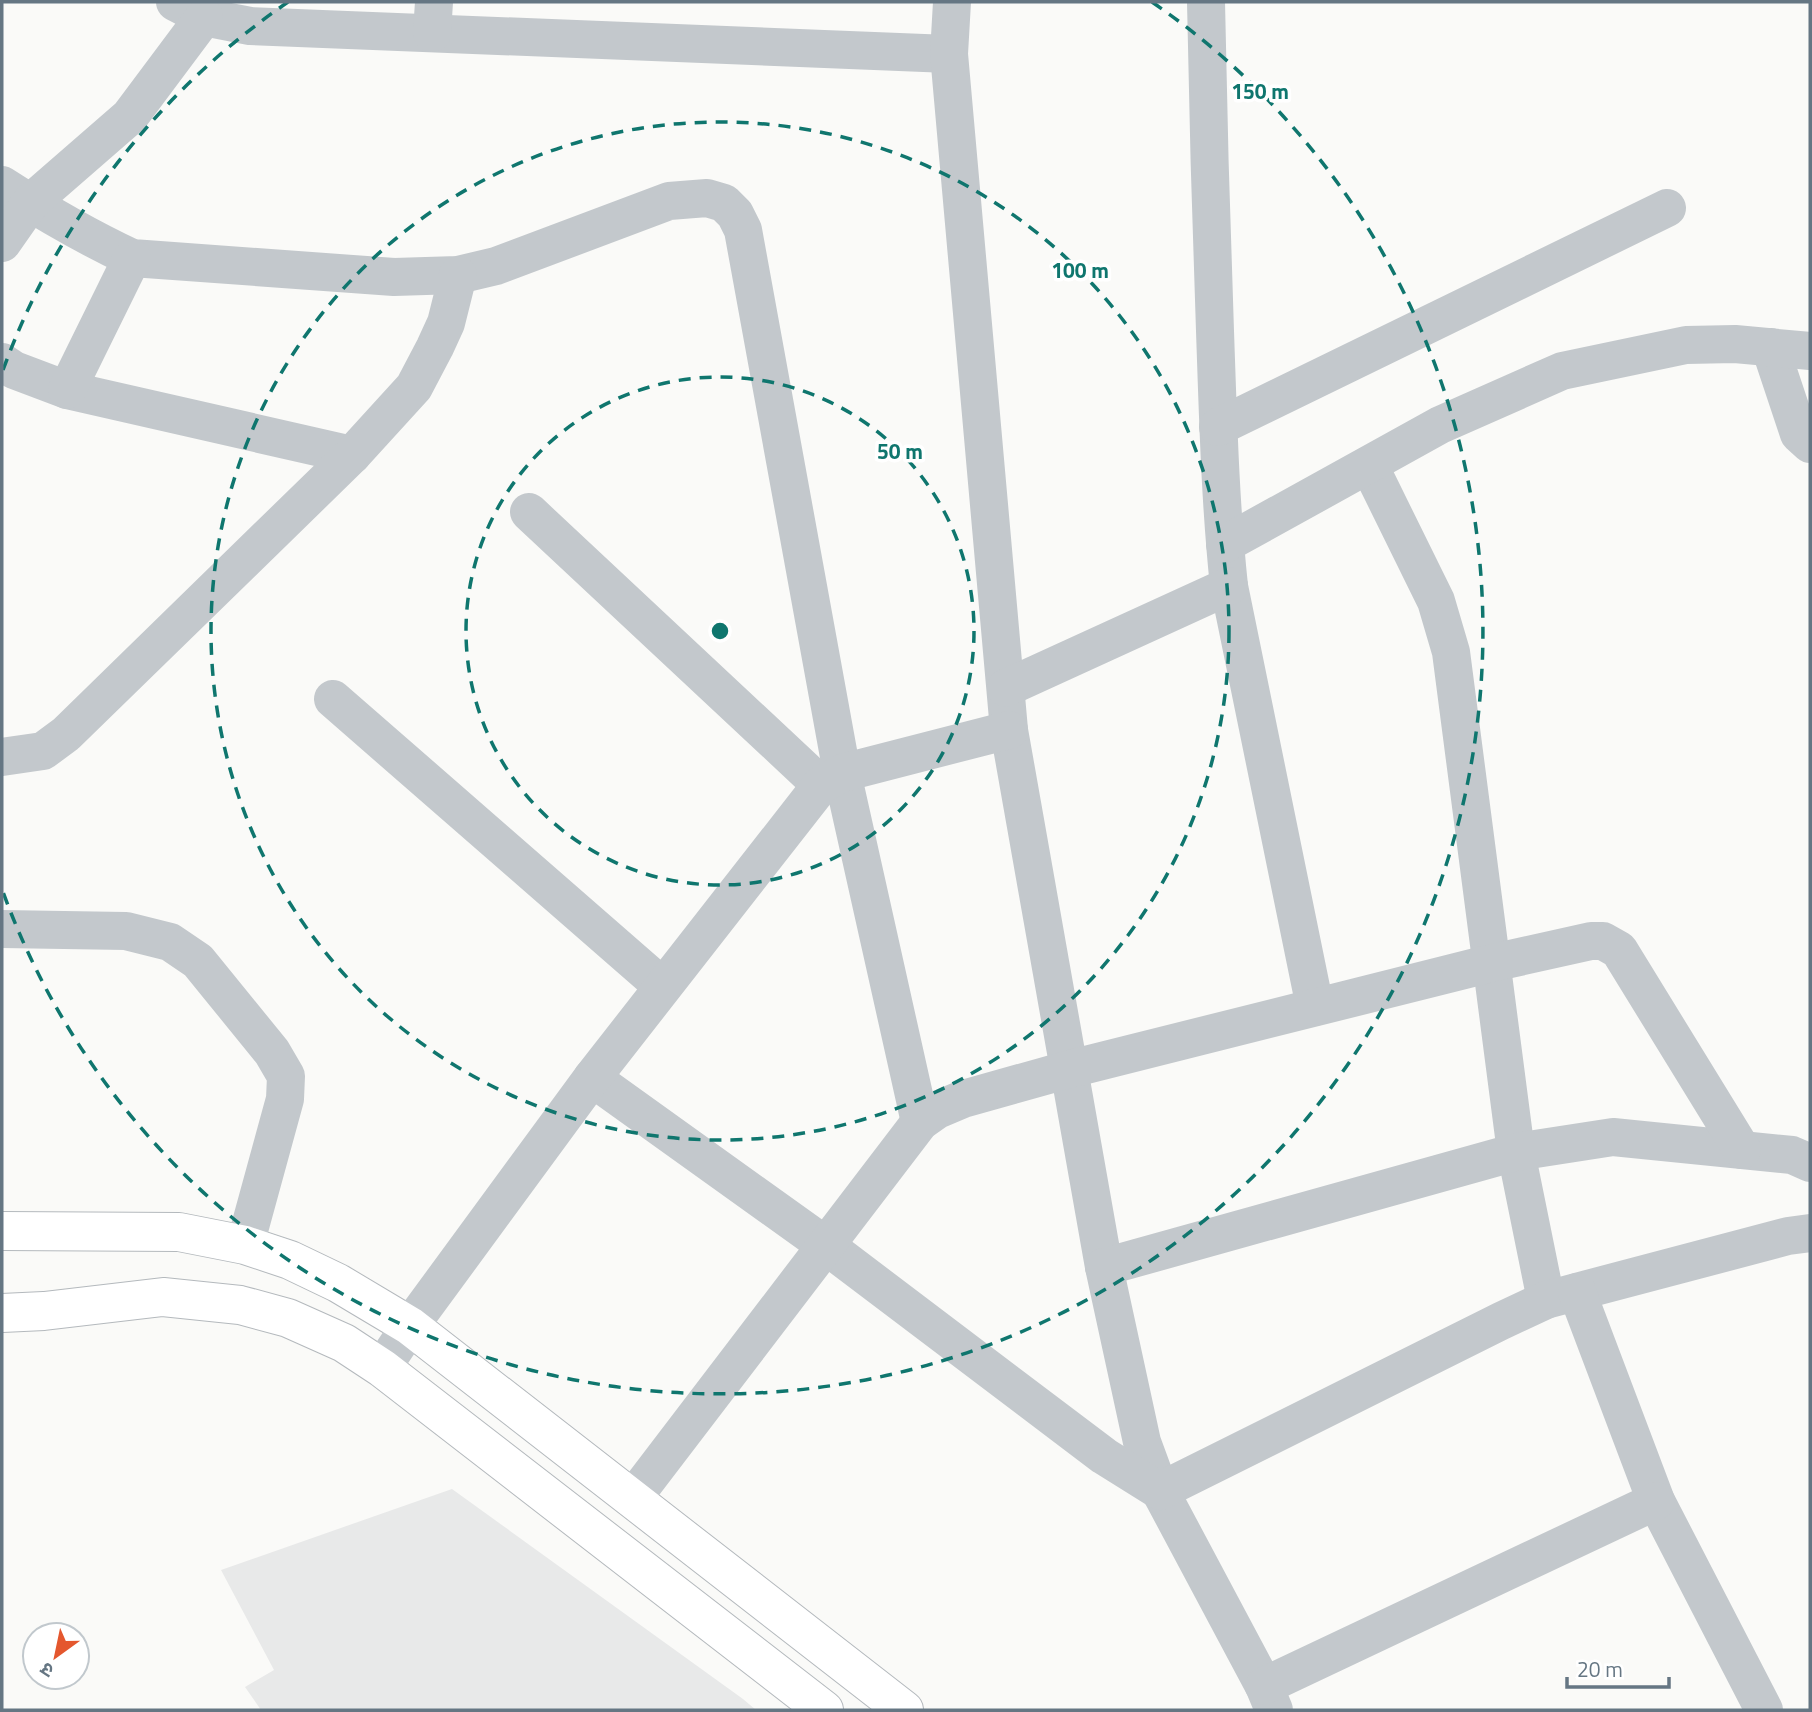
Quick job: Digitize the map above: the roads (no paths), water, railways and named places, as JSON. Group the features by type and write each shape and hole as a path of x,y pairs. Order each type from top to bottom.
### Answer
{"highway":[{"path":"2,1231 179,1232 245,1245 290,1260 338,1283 411,1326 904,1710"},
{"path":"2,1313 44,1311 163,1297 240,1305 288,1318 344,1343 382,1368 824,1710"}],"street":[{"path":"952,2 949,54 1009,730 1104,1267 1142,1442 1160,1491 1269,1698 1656,1501"},
{"path":"1206,2 1218,427 1229,586 1315,1007"},
{"path":"2,243 16,194 130,116 190,9 250,26 433,18 949,54"},
{"path":"16,194 99,243 132,258 394,277 458,275 496,266 669,201 708,198 724,203 736,214 743,230 831,779 920,1122"},
{"path":"1218,427 1667,208"},
{"path":"67,390 132,258"},
{"path":"2,757 43,751 66,734 352,455 414,387 446,323 458,275"},
{"path":"1225,544 1440,425 1562,371 1686,345 1735,344 1810,351"},
{"path":"1770,347 1799,434 1810,444"},
{"path":"2,362 14,370 67,390 352,455"},
{"path":"1368,465 1436,601 1451,652 1516,1152 1562,1296 1656,1501 1764,1710"},
{"path":"529,512 831,779"},
{"path":"1006,688 1229,586"},
{"path":"333,699 662,986"},
{"path":"382,1368 662,986 831,779 1009,730"},
{"path":"2,929 126,931 170,942 198,961 272,1052 286,1076 285,1099 245,1245"},
{"path":"633,1497 920,1122 937,1110 963,1100 1070,1069 1492,963 1591,941 1603,941 1619,950 1742,1150"},
{"path":"592,1078 825,1245 1104,1456 1160,1491"},
{"path":"1104,1267 1516,1152 1613,1137 1792,1156 1810,1163"},
{"path":"1160,1491 1501,1321 1562,1296 1788,1236 1810,1233"}]}
